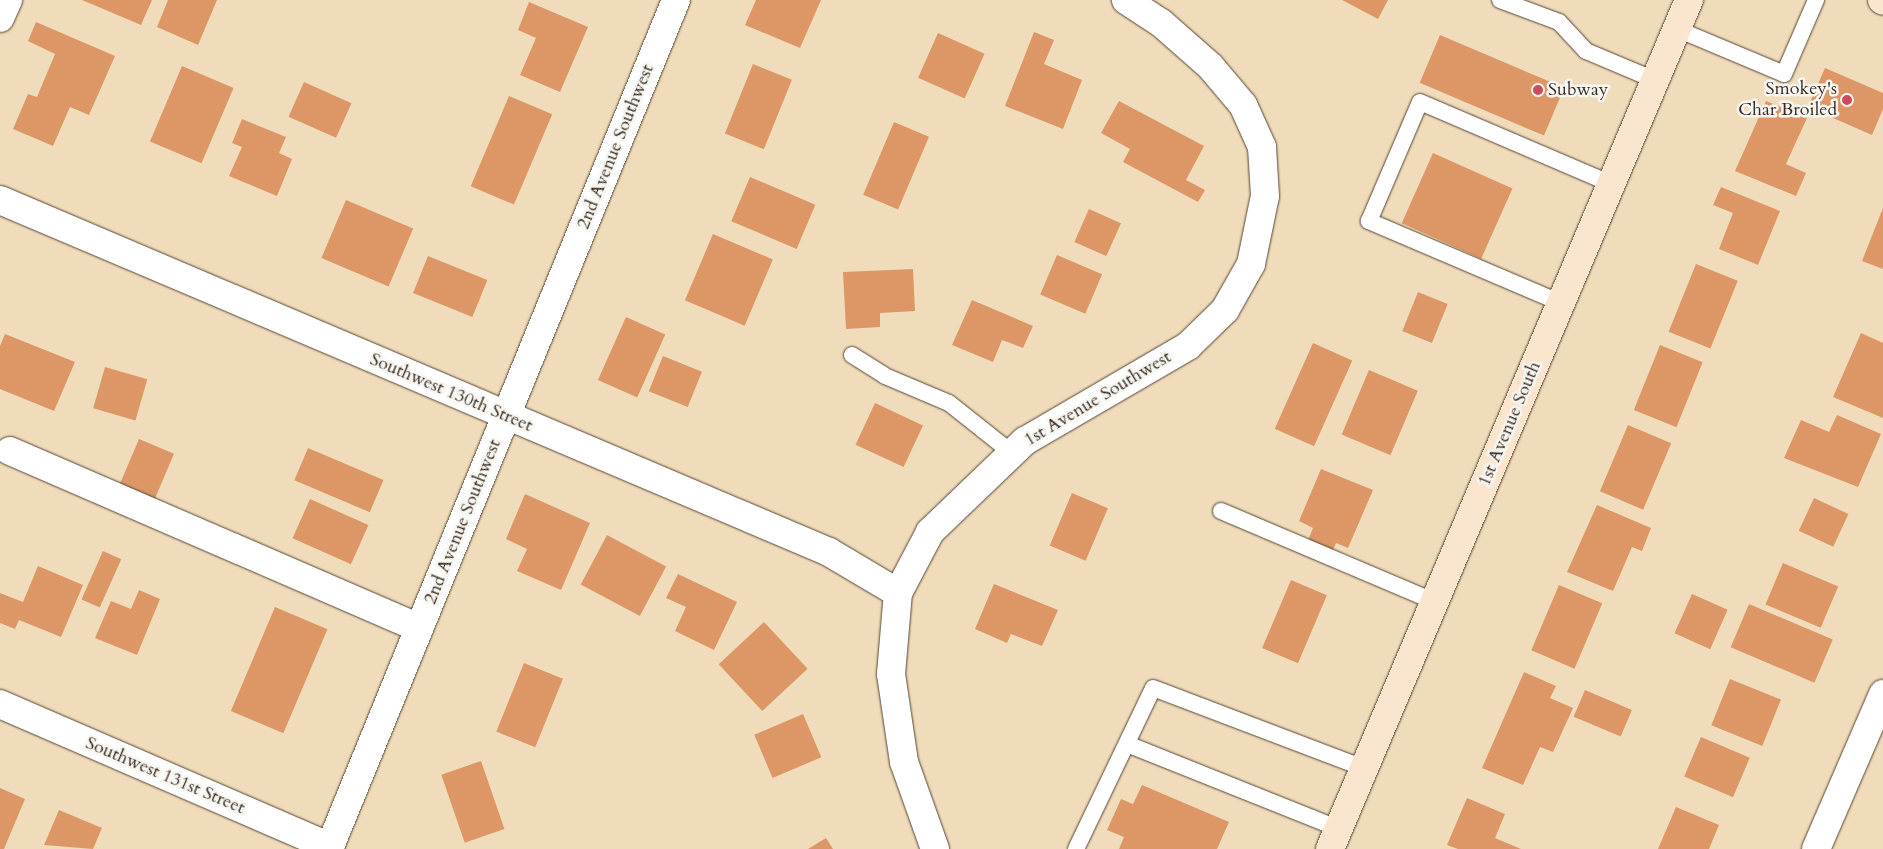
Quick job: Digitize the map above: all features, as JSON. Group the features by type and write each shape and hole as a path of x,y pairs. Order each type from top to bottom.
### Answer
{"main road":[{"name":"1st Avenue South","path":"1334,839 1690,0"}],"street":[{"path":"0,18 8,0"},
{"name":"2nd Avenue Southwest","path":"329,848 676,0"},
{"name":"1st Avenue Southwest","path":"935,849 904,762 890,674 898,593 930,532 1012,453 1188,346 1225,310 1251,264 1265,196 1262,147 1243,105 1210,66 1161,23 1126,0"},
{"name":"Southwest 130th Street","path":"0,200 829,552 898,593"},
{"path":"10,451 419,628"},
{"path":"1816,849 1883,694"},
{"name":"Southwest 131st Street","path":"0,704 329,848"}],"lane":[{"path":"1500,0 1559,22 1586,51 1655,80"},
{"path":"1677,29 1784,74 1816,0"},
{"path":"1561,303 1369,221 1420,102 1612,184"},
{"path":"852,355 885,376 949,403 1012,453"},
{"path":"1221,511 1435,602"},
{"path":"1076,849 1153,688 1364,768"},
{"path":"1127,744 1334,839"}],"building":[{"path":"82,0 152,0 141,25"},
{"path":"168,0 217,0 198,45 157,27"},
{"path":"756,0 821,0 800,48 745,25"},
{"path":"1342,0 1388,0 1378,19"},
{"path":"529,2 588,27 560,92 520,75 536,38 518,30"},
{"path":"36,22 115,56 89,115 70,107 53,146 13,129 28,94 37,97 55,54 28,41"},
{"path":"1034,32 1054,40 1044,64 1082,80 1063,129 1005,106"},
{"path":"938,33 985,54 965,99 918,78"},
{"path":"1440,35 1564,88 1544,136 1420,83"},
{"path":"753,64 792,80 764,149 725,134"},
{"path":"182,66 234,88 202,163 150,141"},
{"name":"Smokey's Char Broiled","path":"1825,68 1883,93 1883,109 1872,135 1808,107"},
{"path":"304,82 352,103 336,138 289,117"},
{"path":"509,96 552,114 514,205 471,186"},
{"path":"1119,101 1204,146 1186,180 1205,190 1198,202 1123,162 1130,149 1101,133"},
{"path":"1766,101 1807,118 1786,164 1806,173 1796,196 1735,171"},
{"path":"242,119 286,137 279,153 292,159 277,196 229,176 242,147 232,143"},
{"path":"894,122 929,137 898,210 863,195"},
{"path":"1433,153 1512,188 1481,259 1402,223"},
{"path":"750,177 815,205 797,249 731,221"},
{"path":"1721,187 1780,211 1758,265 1719,249 1733,213 1713,205"},
{"path":"346,200 413,229 389,287 321,258"},
{"path":"1883,208 1883,269 1862,261"},
{"path":"1089,209 1121,223 1106,256 1074,242"},
{"path":"713,234 773,259 745,326 685,300"},
{"path":"1057,255 1102,274 1085,314 1040,295"},
{"path":"428,256 487,280 472,317 413,293"},
{"path":"1696,264 1738,281 1710,349 1669,332"},
{"path":"913,269 915,311 880,313 880,327 846,329 843,272"},
{"path":"1418,292 1448,304 1432,343 1402,331"},
{"path":"972,300 1033,326 1023,348 1002,340 993,362 952,345"},
{"path":"626,317 665,334 637,398 598,380"},
{"path":"1861,333 1883,343 1883,418 1833,397"},
{"path":"5,334 75,362 54,411 0,389 0,346"},
{"path":"1313,343 1352,360 1314,446 1275,429"},
{"path":"1660,345 1703,362 1676,427 1634,410"},
{"path":"663,356 702,372 688,407 649,391"},
{"path":"105,367 147,379 135,420 93,408"},
{"path":"1369,370 1418,391 1390,455 1342,434"},
{"path":"875,403 923,425 904,467 856,445"},
{"path":"1837,415 1881,434 1858,487 1784,458 1801,420 1829,432"},
{"path":"1628,425 1671,443 1643,510 1600,491"},
{"path":"139,439 174,454 154,502 119,487"},
{"path":"308,448 383,480 370,512 294,480"},
{"path":"1321,469 1373,490 1348,548 1336,543 1331,555 1306,545 1313,528 1299,521"},
{"path":"1072,493 1108,508 1086,561 1050,545"},
{"path":"525,494 590,523 561,590 517,571 527,549 506,539"},
{"path":"1814,498 1848,514 1833,547 1799,531"},
{"path":"310,499 368,525 351,564 293,538"},
{"path":"1597,505 1651,528 1642,551 1632,547 1613,591 1567,572"},
{"path":"607,535 666,566 640,616 581,584"},
{"path":"103,551 121,559 100,608 81,599"},
{"path":"1783,563 1838,586 1821,628 1765,604"},
{"path":"38,566 83,585 61,637 19,620 15,629 0,623 0,593 23,602"},
{"path":"678,574 737,602 714,650 675,631 686,607 666,598"},
{"path":"1291,580 1327,595 1298,663 1262,648"},
{"path":"994,584 1058,610 1042,646 1011,634 1007,643 975,629"},
{"path":"1559,585 1602,603 1575,669 1531,650"},
{"path":"139,590 160,599 137,655 95,638 111,601 131,609"},
{"path":"1692,594 1728,610 1710,649 1675,633"},
{"path":"1749,604 1833,640 1814,683 1731,647"},
{"path":"275,607 327,629 283,733 231,711"},
{"path":"764,622 808,669 762,711 719,664"},
{"path":"524,663 563,679 535,747 496,732"},
{"path":"1524,672 1556,686 1550,698 1573,708 1553,752 1540,747 1523,785 1482,768"},
{"path":"1730,679 1781,700 1762,746 1711,725"},
{"path":"1585,690 1632,710 1621,737 1574,717"},
{"path":"803,714 821,757 773,778 754,735"},
{"path":"1701,737 1750,758 1733,797 1684,777"},
{"path":"481,761 504,829 465,843 441,775"},
{"path":"1142,785 1229,822 1217,849 1119,849 1124,837 1107,830 1121,799 1133,804"},
{"path":"0,788 25,799 4,849 0,849"},
{"path":"1467,798 1505,814 1495,838 1521,849 1458,849 1447,845"},
{"path":"1676,807 1719,825 1709,849 1658,849"},
{"path":"59,810 102,828 93,849 44,845"},
{"path":"826,838 833,849 808,849"}],"place":[{"name":"Subway","path":"1538,90"},
{"name":"Smokey's Char Broiled","path":"1847,100"}]}
